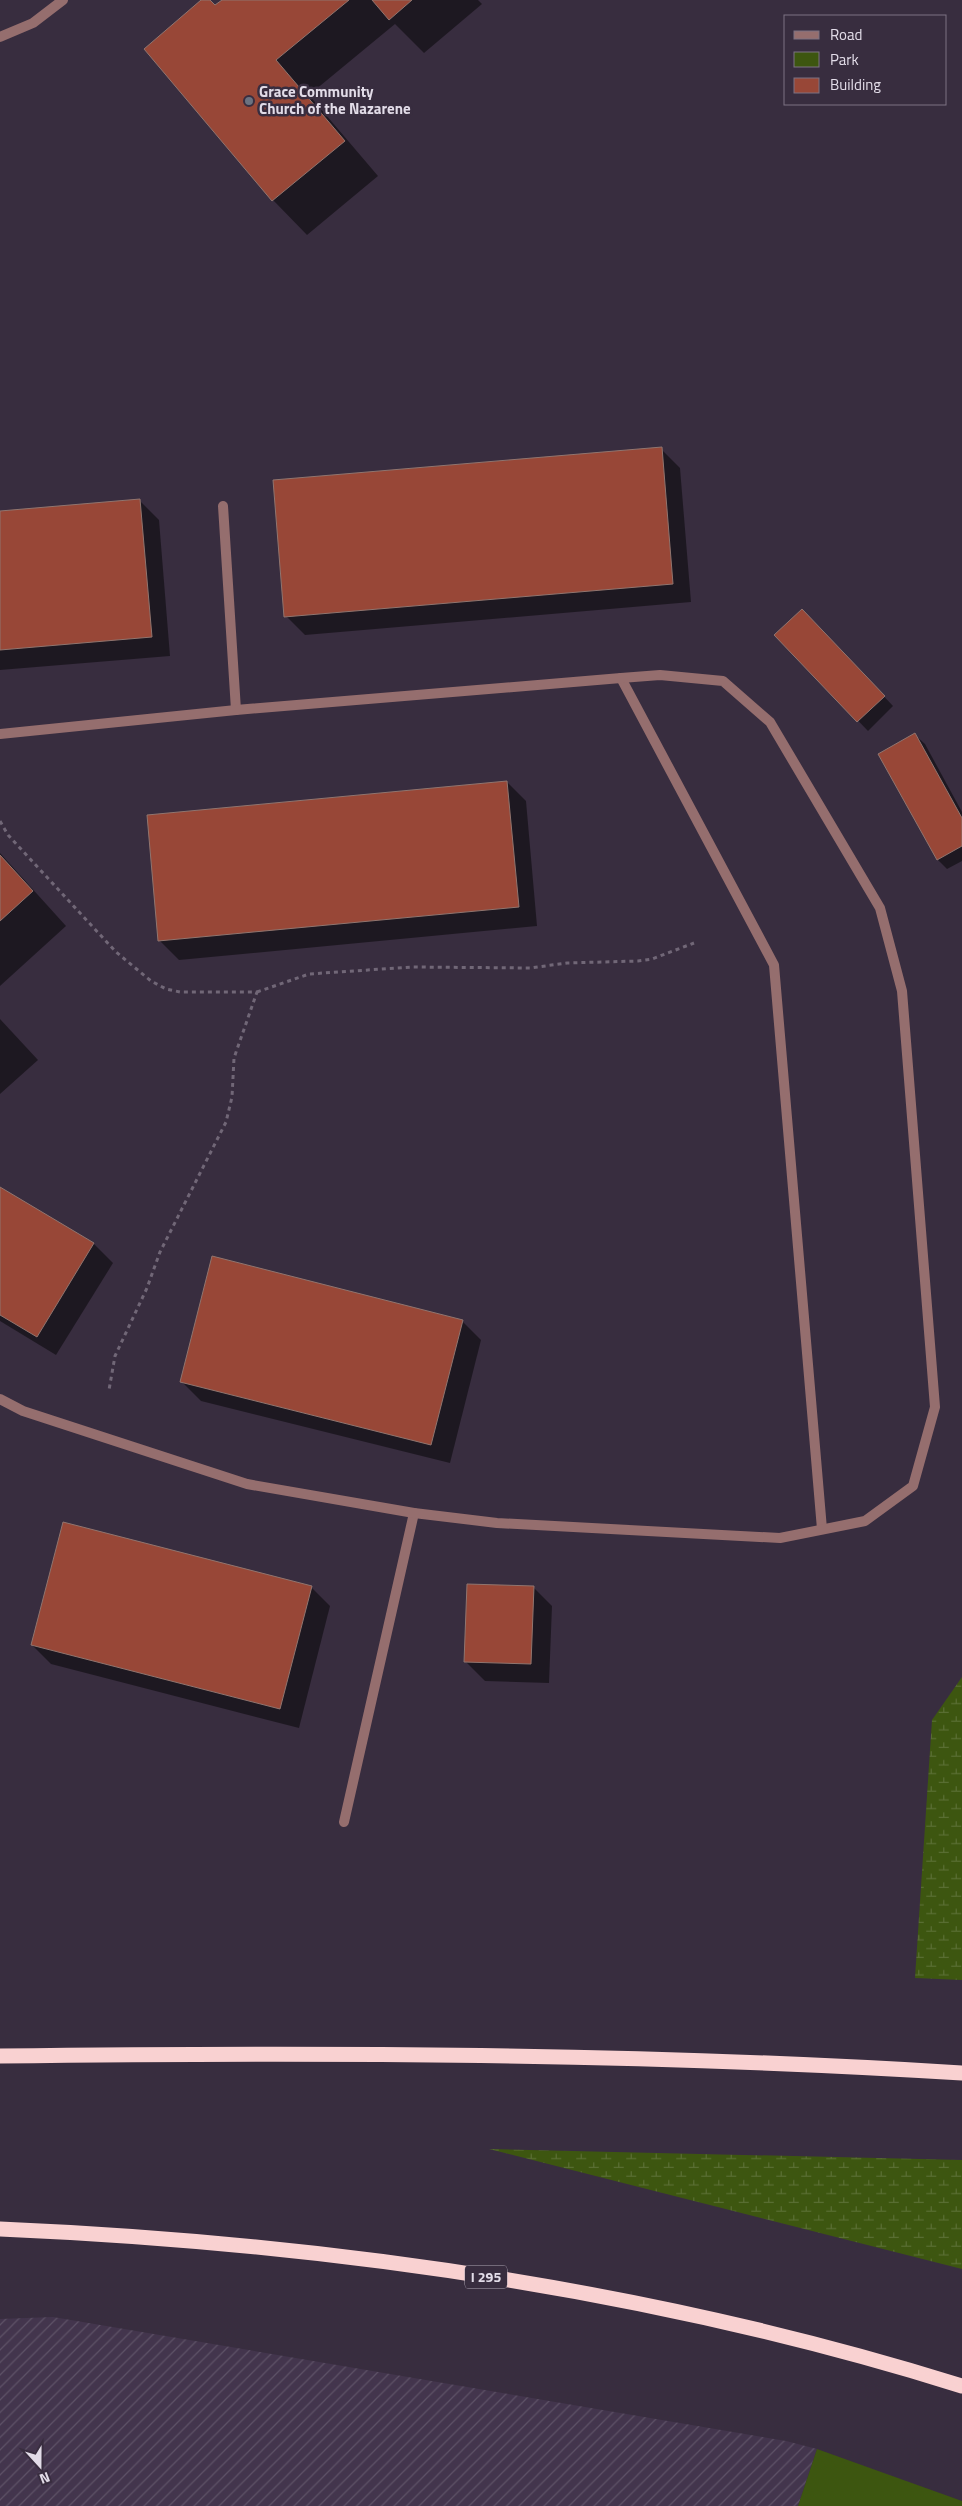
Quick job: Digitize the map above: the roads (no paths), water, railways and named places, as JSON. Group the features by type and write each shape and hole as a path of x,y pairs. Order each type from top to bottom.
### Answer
{"highway":[{"path":"0,2056 269,2054 505,2056 730,2062 962,2073"},
{"name":"I 295","path":"0,2230 212,2242 334,2255 466,2274 578,2293 699,2318 819,2346 962,2386"}],"street":[{"path":"0,37 34,23 63,0"},
{"path":"223,506 236,710"},
{"path":"0,734 236,710 660,675 723,681 770,722 880,908 902,992 935,1407 913,1486 865,1521 780,1538 497,1523 414,1513 247,1484 23,1412 0,1399"},
{"path":"621,678 774,965 822,1529"},
{"path":"344,1822 414,1513"}],"place":[{"name":"Grace Community Church of the Nazarene","path":"249,101"}]}
